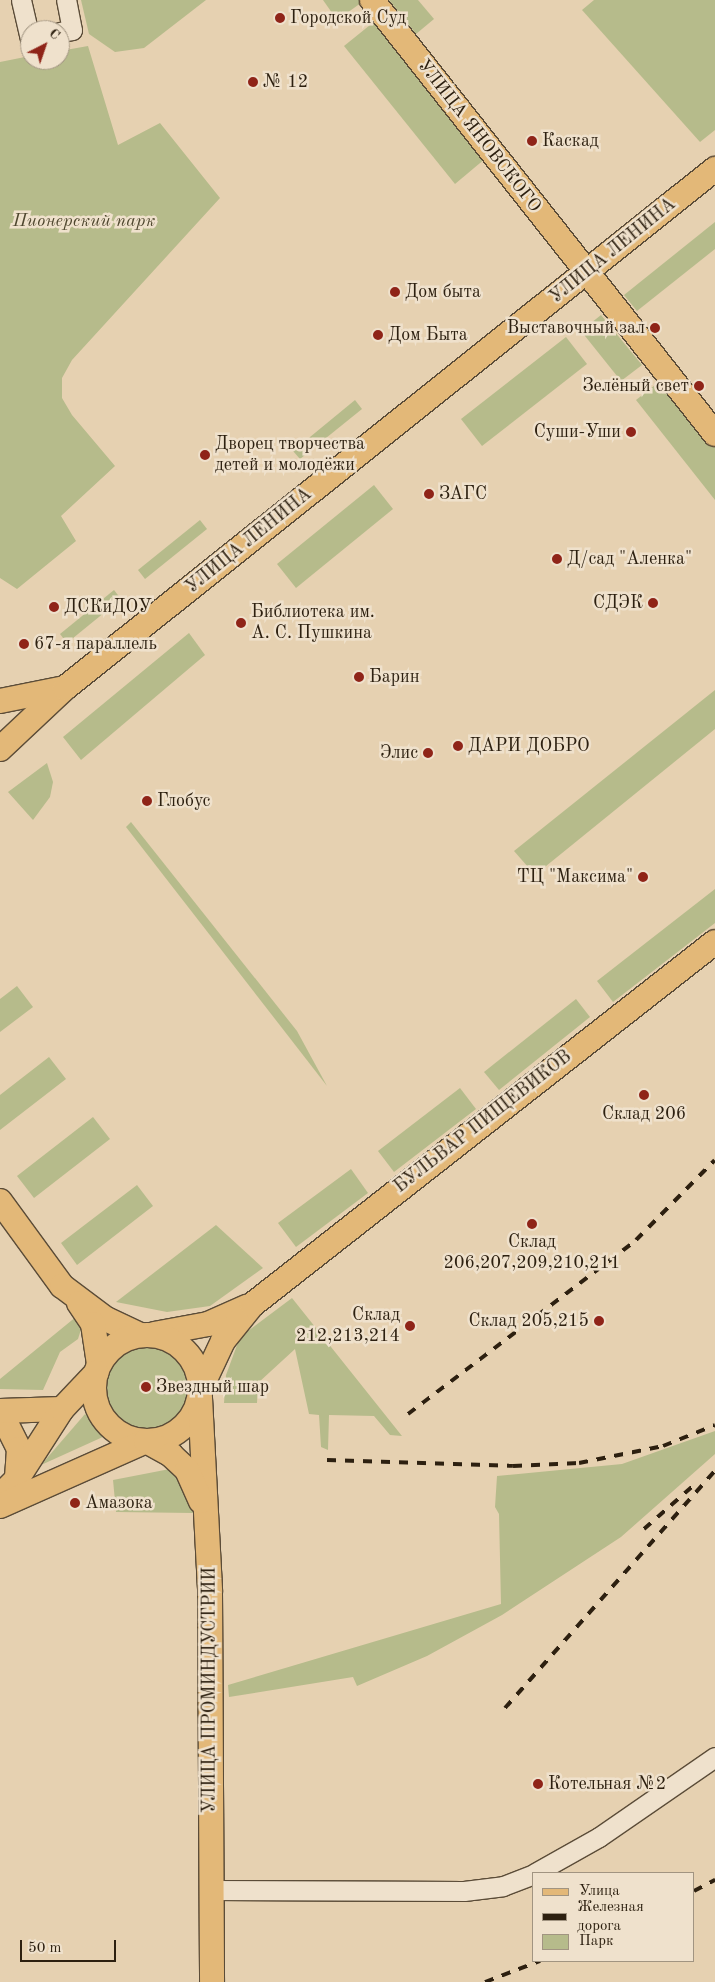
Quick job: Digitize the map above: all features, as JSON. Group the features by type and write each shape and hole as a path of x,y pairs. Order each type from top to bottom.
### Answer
{"main road":[{"name":"УЛИЦА ЯНОВСКОГО","path":"372,0 715,434"},
{"name":"УЛИЦА ЛЕНИНА","path":"0,749 65,688 715,169"},
{"name":"УЛИЦА ЛЕНИНА","path":"0,700 65,688"},
{"name":"БУЛЬВАР ПИЩЕВИКОВ","path":"0,1506 146,1441 176,1431 195,1410 200,1393 223,1341 252,1305 715,942"},
{"path":"0,1202 62,1286 75,1297 106,1319 181,1346 192,1358 200,1393"},
{"path":"75,1297 93,1324 98,1368 94,1389 104,1419 130,1439 146,1441 171,1455 187,1470 207,1519"},
{"name":"БУЛЬВАР ПИЩЕВИКОВ","path":"18,1479 62,1409 117,1344 147,1335 208,1324 252,1305"},
{"name":"УЛИЦА ПРОМИНДУСТРИИ","path":"200,1393 207,1519 212,1982"},
{"path":"0,1496 18,1479 19,1449 0,1411 62,1409"}],"street":[{"path":"20,0 25,20"},
{"path":"66,0 70,20"},
{"path":"538,1872 599,1837 715,1757"},
{"path":"212,1890 464,1890 503,1886 532,1875"}],"green space":[{"path":"81,0 206,0 144,48 115,52 89,34"},
{"path":"323,0 359,0 361,3 337,20"},
{"path":"389,0 418,0 434,19 416,34"},
{"path":"594,0 715,0 715,130 700,142 582,10"},
{"path":"375,21 486,158 455,184 344,46"},
{"name":"Пионерский парк","path":"88,46 118,145 160,123 220,198 72,360 62,378 62,398 72,415 115,466 61,516 76,541 17,589 0,578 0,62 20,58 20,70 70,70 70,49"},
{"path":"715,222 715,249 637,311 624,295"},
{"path":"601,315 642,365 621,381 581,331"},
{"path":"566,337 587,364 482,446 461,419"},
{"path":"664,378 715,446 715,500 636,400"},
{"path":"355,400 362,409 300,459 293,451"},
{"path":"374,485 393,509 296,588 277,564"},
{"path":"200,520 207,529 145,579 138,570"},
{"path":"114,590 121,599 67,643 60,634"},
{"path":"189,633 205,655 81,760 63,737"},
{"path":"715,690 715,729 535,875 514,851"},
{"path":"47,763 53,782 50,797 33,820 8,792"},
{"path":"131,822 297,1031 327,1086 126,827"},
{"path":"715,889 715,923 613,1002 597,981"},
{"path":"17,986 33,1007 0,1032 0,999"},
{"path":"576,999 590,1017 499,1090 484,1072"},
{"path":"49,1057 66,1079 0,1130 0,1095"},
{"path":"460,1088 476,1109 394,1172 378,1151"},
{"path":"93,1117 110,1139 34,1198 17,1176"},
{"path":"351,1169 368,1193 296,1247 278,1223"},
{"path":"137,1185 153,1206 77,1265 61,1243"},
{"path":"216,1225 263,1268 210,1306 167,1312 116,1302"},
{"path":"292,1298 402,1436 390,1435 374,1416 329,1415 328,1450 321,1447 319,1415 309,1414 295,1349 258,1383 257,1403 224,1403 226,1375 240,1337"},
{"path":"77,1316 83,1323 78,1339 60,1352 43,1390 0,1389 0,1379"},
{"path":"147,1343 164,1346 172,1350 184,1362 188,1370 191,1387 188,1404 184,1412 172,1424 164,1428 147,1431 130,1428 122,1424 110,1412 106,1404 103,1387 106,1370 110,1362 122,1350 130,1346"},
{"path":"85,1414 105,1436 41,1465"},
{"path":"715,1431 715,1454 621,1537 502,1615 427,1656 357,1686 353,1677 229,1697 228,1685 501,1604 499,1514 495,1507 497,1476 622,1464"},
{"path":"175,1468 192,1483 193,1513 116,1512 113,1480"}],"railway":[{"path":"408,1414 636,1240 715,1160"},
{"path":"327,1460 513,1466 579,1463 663,1446 715,1425"},
{"path":"505,1708 715,1471"},
{"path":"644,1529 693,1486"},
{"path":"695,1890 715,1880"},
{"path":"485,1982 537,1962"}],"place":[{"name":"Городской Суд","path":"280,18"},
{"name":"№ 12","path":"253,82"},
{"name":"Каскад","path":"532,141"},
{"name":"Дом быта","path":"395,292"},
{"name":"Выставочный зал","path":"655,328"},
{"name":"Дом Быта","path":"378,335"},
{"name":"Зелёный свет","path":"699,386"},
{"name":"Суши-Уши","path":"631,432"},
{"name":"Дворец творчества детей и молодёжи","path":"205,455"},
{"name":"ЗАГС","path":"429,494"},
{"name":"Д/сад \"Аленка\"","path":"557,559"},
{"name":"СДЭК","path":"653,603"},
{"name":"ДСКиДОУ","path":"54,607"},
{"name":"Библиотека им. А. С. Пушкина","path":"241,623"},
{"name":"67-я параллель","path":"24,644"},
{"name":"Барин","path":"359,677"},
{"name":"ДАРИ ДОБРО","path":"458,746"},
{"name":"Элис","path":"428,753"},
{"name":"Глобус","path":"147,801"},
{"name":"ТЦ \"Максима\"","path":"643,877"},
{"name":"Склад 206","path":"644,1095"},
{"name":"Склад 206,207,209,210,211","path":"532,1224"},
{"name":"Склад 205,215","path":"599,1321"},
{"name":"Склад 212,213,214","path":"410,1326"},
{"name":"Звездный шар","path":"146,1387"},
{"name":"Амазока","path":"75,1503"},
{"name":"Котельная №2","path":"538,1784"}]}
